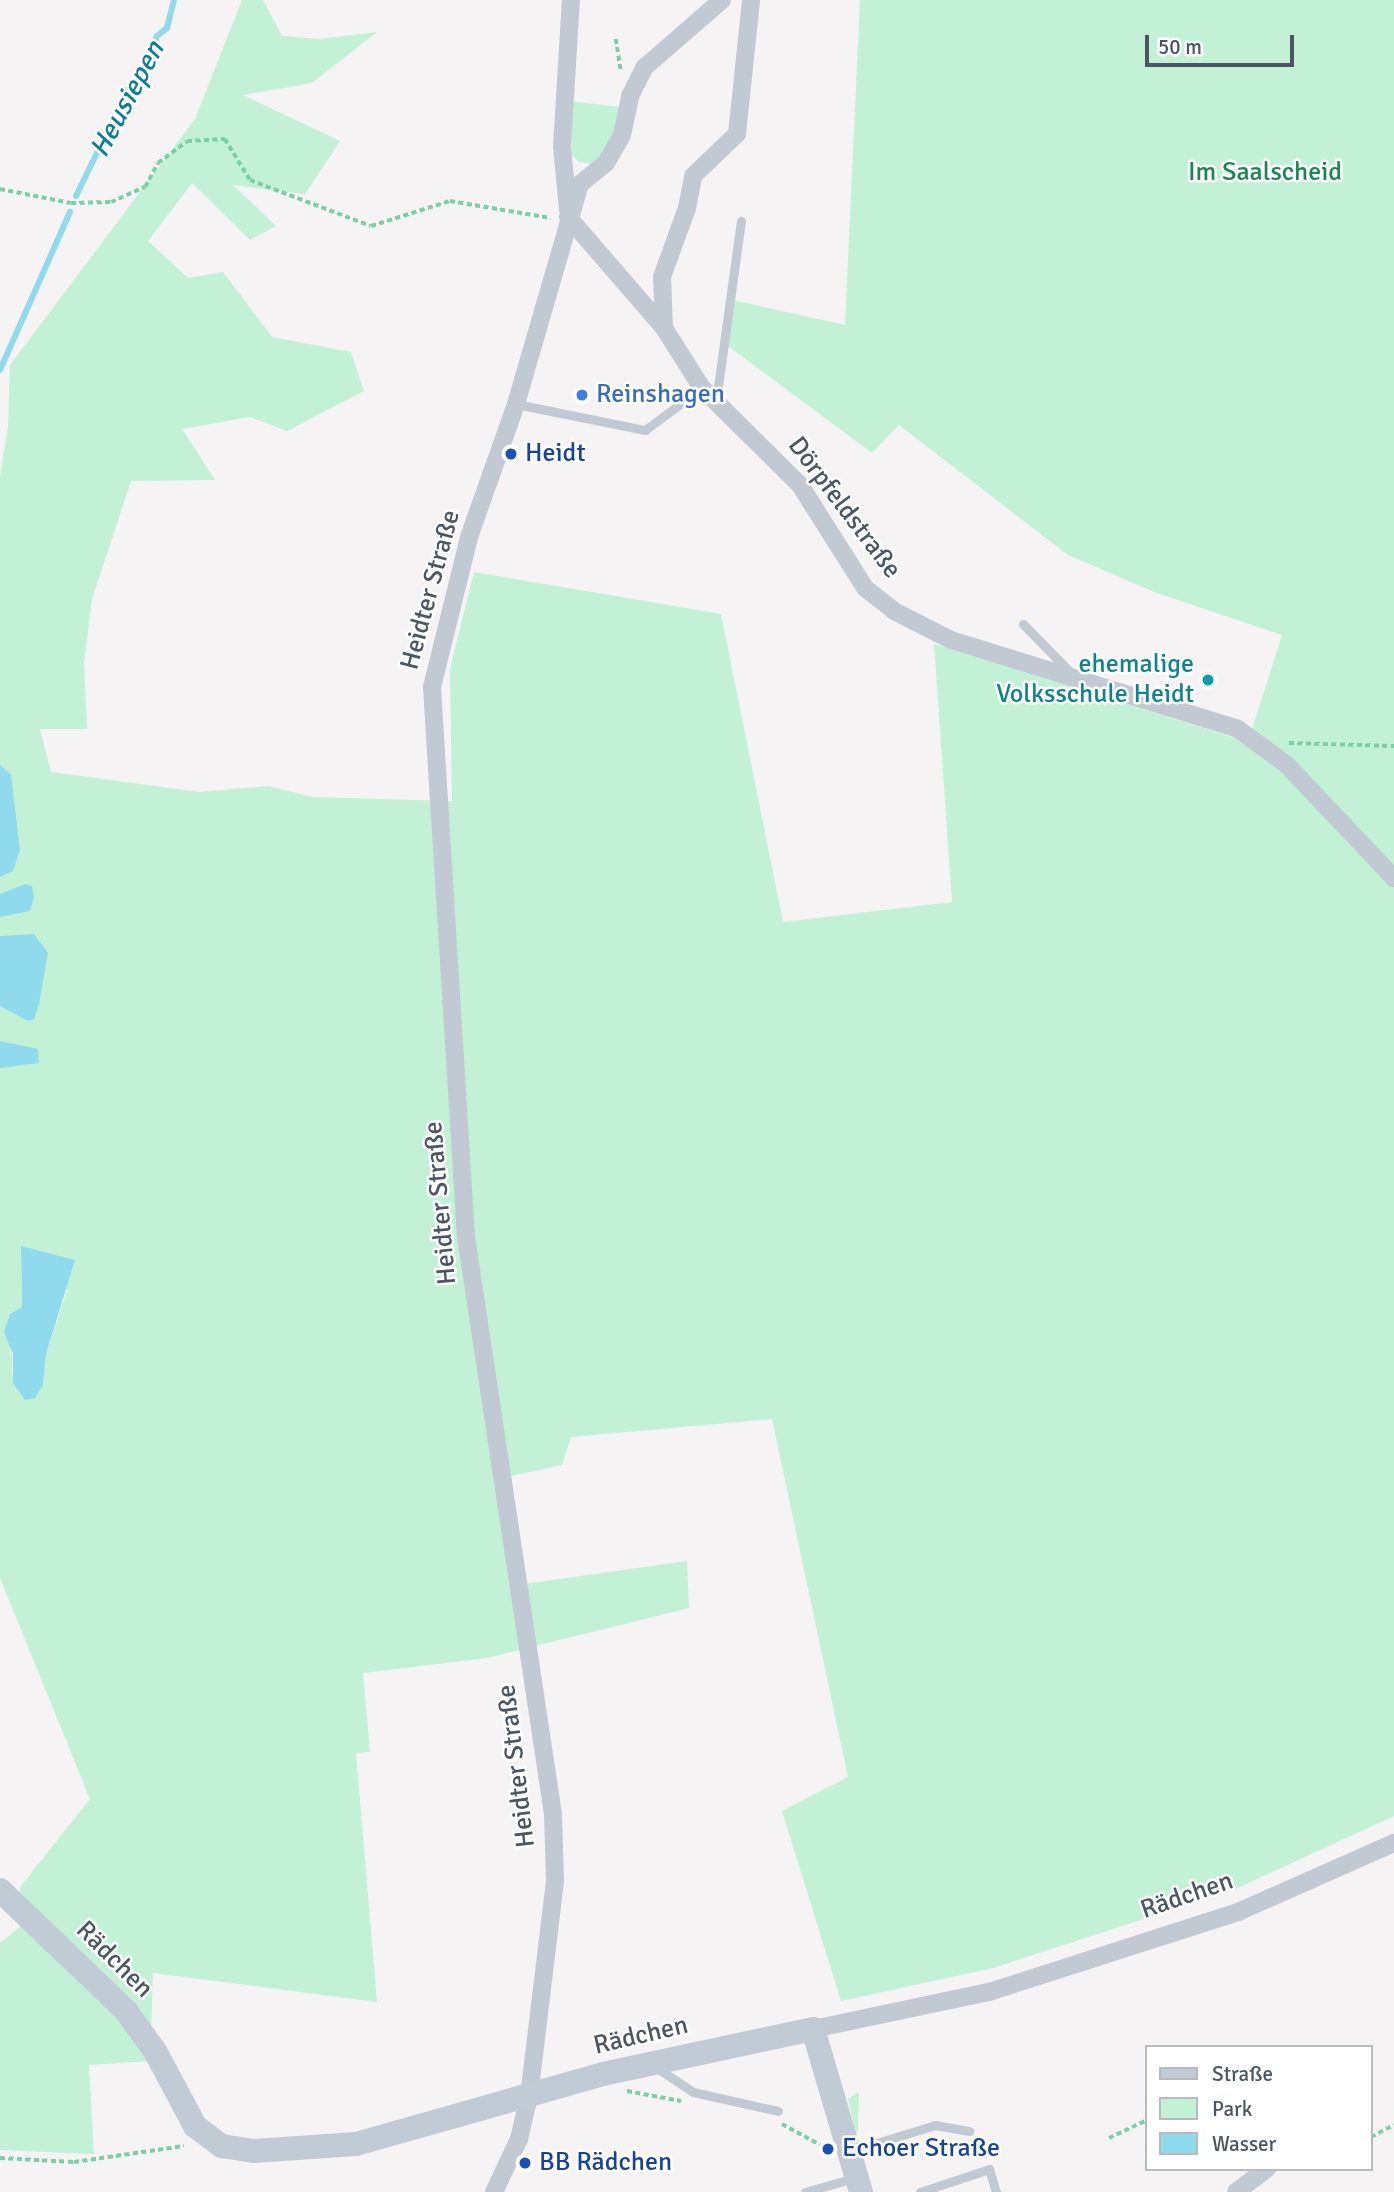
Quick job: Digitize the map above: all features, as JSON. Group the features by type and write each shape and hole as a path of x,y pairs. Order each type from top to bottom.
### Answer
{"street":[{"path":"568,217 562,146 571,0"},
{"path":"568,217 580,184 606,163 622,135 630,96 645,67 722,0"},
{"path":"664,328 662,277 687,208 693,176 737,134 751,0"},
{"name":"Dörpfeldstraße","path":"568,217 664,328 702,388 800,485 865,588 894,611 951,640 1075,680 1222,721 1259,743 1287,765 1394,878"},
{"name":"Heidter Straße","path":"494,2192 519,2139 528,2096 555,1881 553,1814 466,1237 432,687 469,537 516,404 568,217"},
{"name":"Rädchen","path":"0,1889 126,2011 205,2138 222,2146 254,2151 356,2144 603,2074 989,1992 1238,1912 1394,1843"},
{"path":"813,2029 846,2152 858,2185"},
{"path":"1236,2192 1264,2171"}],"lane":[{"path":"715,403 741,221"},
{"path":"516,404 645,430 702,388"},
{"path":"1023,624 1075,680"},
{"path":"649,2065 693,2092 778,2111"},
{"path":"846,2152 935,2125 969,2131"},
{"path":"920,2192 989,2169 996,2192"},
{"path":"805,2192 858,2185"}],"path":[{"path":"0,189 71,203 111,202 145,187 158,163 187,141 225,139 250,180 371,226 450,201 546,218 568,217"},
{"path":"1259,743 1394,746"},
{"path":"603,2074 630,2094 690,2102 693,2092"},
{"path":"778,2111 781,2123 832,2151 846,2152"},
{"path":"1110,2138 1146,2120"},
{"path":"1373,2136 1394,2125"},
{"path":"0,2158 74,2162 188,2146 205,2138"}],"green space":[{"name":"Im Saalscheid","path":"242,0 263,0 282,36 320,39 377,32 312,83 243,95 340,141 305,194 233,185 276,226 250,240 192,183 148,241 188,278 223,272 272,337 351,352 364,391 287,431 250,417 182,429 215,480 131,481 92,599 84,663 87,729 40,729 51,772 199,792 269,786 312,797 452,801 450,669 474,572 721,614 783,922 952,902 934,644 1248,742 1282,635 1154,592 1068,555 899,425 872,453 728,346 732,300 845,325 860,0 1394,0 1394,1816 1233,1890 993,1968 841,2001 782,1811 848,1777 772,1419 571,1437 562,1465 502,1478 517,1585 687,1561 689,1608 487,1658 363,1673 370,1752 356,1753 377,2002 153,1973 150,2061 89,2065 94,2154 0,2150 0,1943 22,1925 20,1887 90,1799 0,1578 0,477 8,426 10,365 195,119","holes":["21,1246 60,1259 67,1290 46,1354 43,1385 13,1383 10,1314 22,1307"]},
{"path":"570,101 620,107 623,117 603,155 591,164 579,162 572,155"},
{"path":"859,2092 858,2130 856,2134 848,2099"}],"water":[{"path":"0,765 11,775 20,850 13,871 0,877"},
{"path":"25,884 32,886 34,897 30,911 0,917 0,894"},
{"path":"34,934 48,953 39,1004 34,1019 28,1021 0,1006 0,936"},
{"path":"0,1041 38,1049 39,1063 0,1068"},
{"path":"21,1246 75,1260 46,1354 43,1385 35,1398 25,1400 13,1383 13,1354 4,1332 10,1314 22,1307"}],"waterway":[{"name":"Heusiepen","path":"76,196 128,89 140,76 157,36 167,28 174,0"},
{"name":"Heusiepen","path":"0,370 70,212"}],"place":[{"name":"Reinshagen","path":"582,395"},
{"name":"Heidt","path":"511,454"},
{"name":"ehemalige Volksschule Heidt","path":"1208,680"},
{"name":"Echoer Straße","path":"828,2149"},
{"name":"BB Rädchen","path":"525,2163"}]}
